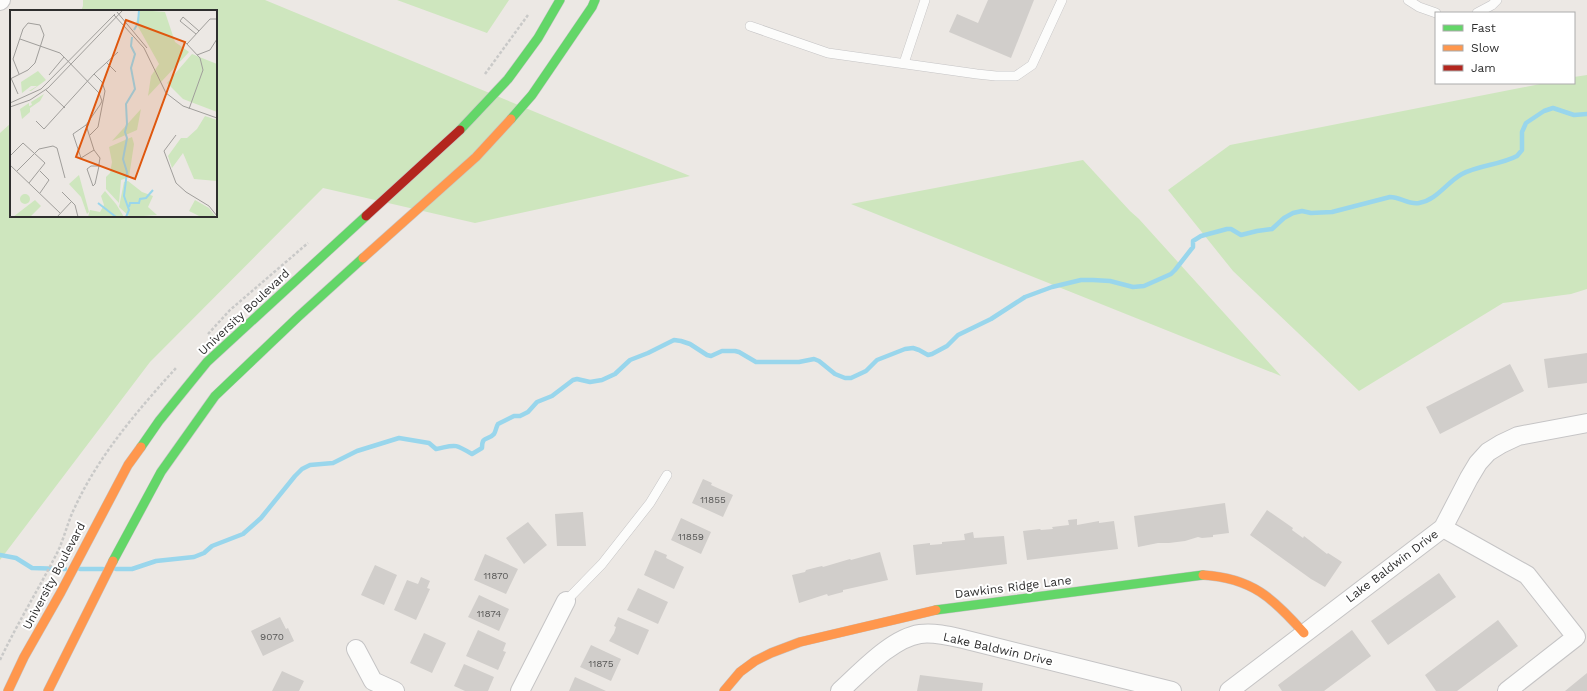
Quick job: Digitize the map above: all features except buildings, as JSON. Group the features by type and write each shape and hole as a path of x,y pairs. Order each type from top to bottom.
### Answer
{"main road":[{"name":"University Boulevard","path":"8,691 24,657 61,592 128,465 159,421 207,362 463,128 508,79 538,38 560,0"},
{"path":"48,691 122,544 161,472 216,396 299,316 476,157 532,95 592,7 595,0"},
{"name":"Dawkins Ridge Lane","path":"724,691 740,672 755,661 800,642 934,610 1198,575 1228,577 1252,586 1270,596 1304,633"}],"street":[{"path":"1442,528 1478,463 1488,452 1518,436 1587,423"},
{"name":"Lake Baldwin Drive","path":"1229,691 1442,528 1527,575 1576,636 1507,691"},
{"path":"520,691 566,601"},
{"name":"Lake Baldwin Drive","path":"840,691 891,647 911,636 921,634 946,635 1172,691"},
{"path":"356,649 373,681 395,691"}],"lane":[{"path":"904,64 925,0"},
{"path":"750,26 828,53 996,76 1016,76 1032,65 1062,0"},
{"path":"1408,0 1419,7 1435,13"},
{"path":"1479,12 1492,5 1497,0"},
{"path":"566,601 602,564 650,503 667,475"}],"path":[{"path":"0,660 62,543"}],"green space":[{"path":"83,0 265,0 690,176 475,223 323,188 150,362 0,560 0,133 10,124 10,217 217,217 217,10 81,10"},
{"path":"397,0 509,0 487,33"},
{"path":"1587,75 1587,289 1571,294 1503,303 1359,391 1233,271 1168,190 1230,145 1540,84 1575,84 1575,77"},
{"path":"1083,160 1139,219 1281,376 851,204"}],"waterway":[{"path":"116,569 132,569 156,561 194,557 204,553 212,546 243,534 261,518 295,476 302,469 310,465 333,463 357,451 399,438 429,443 436,449 454,446 472,454 482,448 483,441 494,434 498,424 514,416 520,416 528,412 537,402 552,396 573,380 577,379 590,382 602,380 615,374 630,360 674,340 690,344 711,356 722,351 735,351 756,362 799,362 814,359 819,361 835,374 845,378 851,378 866,371 877,360 905,349 913,348 928,355 932,354 947,346 958,335 991,319 1025,297 1052,287 1081,280 1110,281 1133,287 1144,286 1171,274 1193,247 1193,241 1201,236 1227,229 1231,229 1241,235 1272,229 1284,218 1293,213 1302,211 1311,213 1332,212 1390,197 1412,203 1425,201 1437,195 1451,181 1462,174 1517,156 1522,150 1522,132 1526,123 1544,111 1553,108 1574,115 1587,114"},
{"path":"0,555 16,558 32,568 65,569"},
{"path":"80,569 103,569"}],"traffic: fast":[{"path":"460,130 508,79 538,38 560,0"},
{"path":"511,119 532,95 592,7 595,0"},
{"path":"141,447 159,421 207,362 366,216"},
{"path":"113,561 161,472 215,396 299,316 363,258"},
{"path":"936,610 1203,575"}],"traffic: slow":[{"path":"363,258 476,157 511,119"},
{"path":"8,691 24,657 61,592 128,465 141,447"},
{"path":"48,691 113,561"},
{"path":"1203,575 1235,580 1248,585 1271,600 1304,633"},
{"path":"724,691 740,672 755,661 771,653 800,642 936,610"}],"traffic: jam":[{"path":"366,216 460,130"}]}
